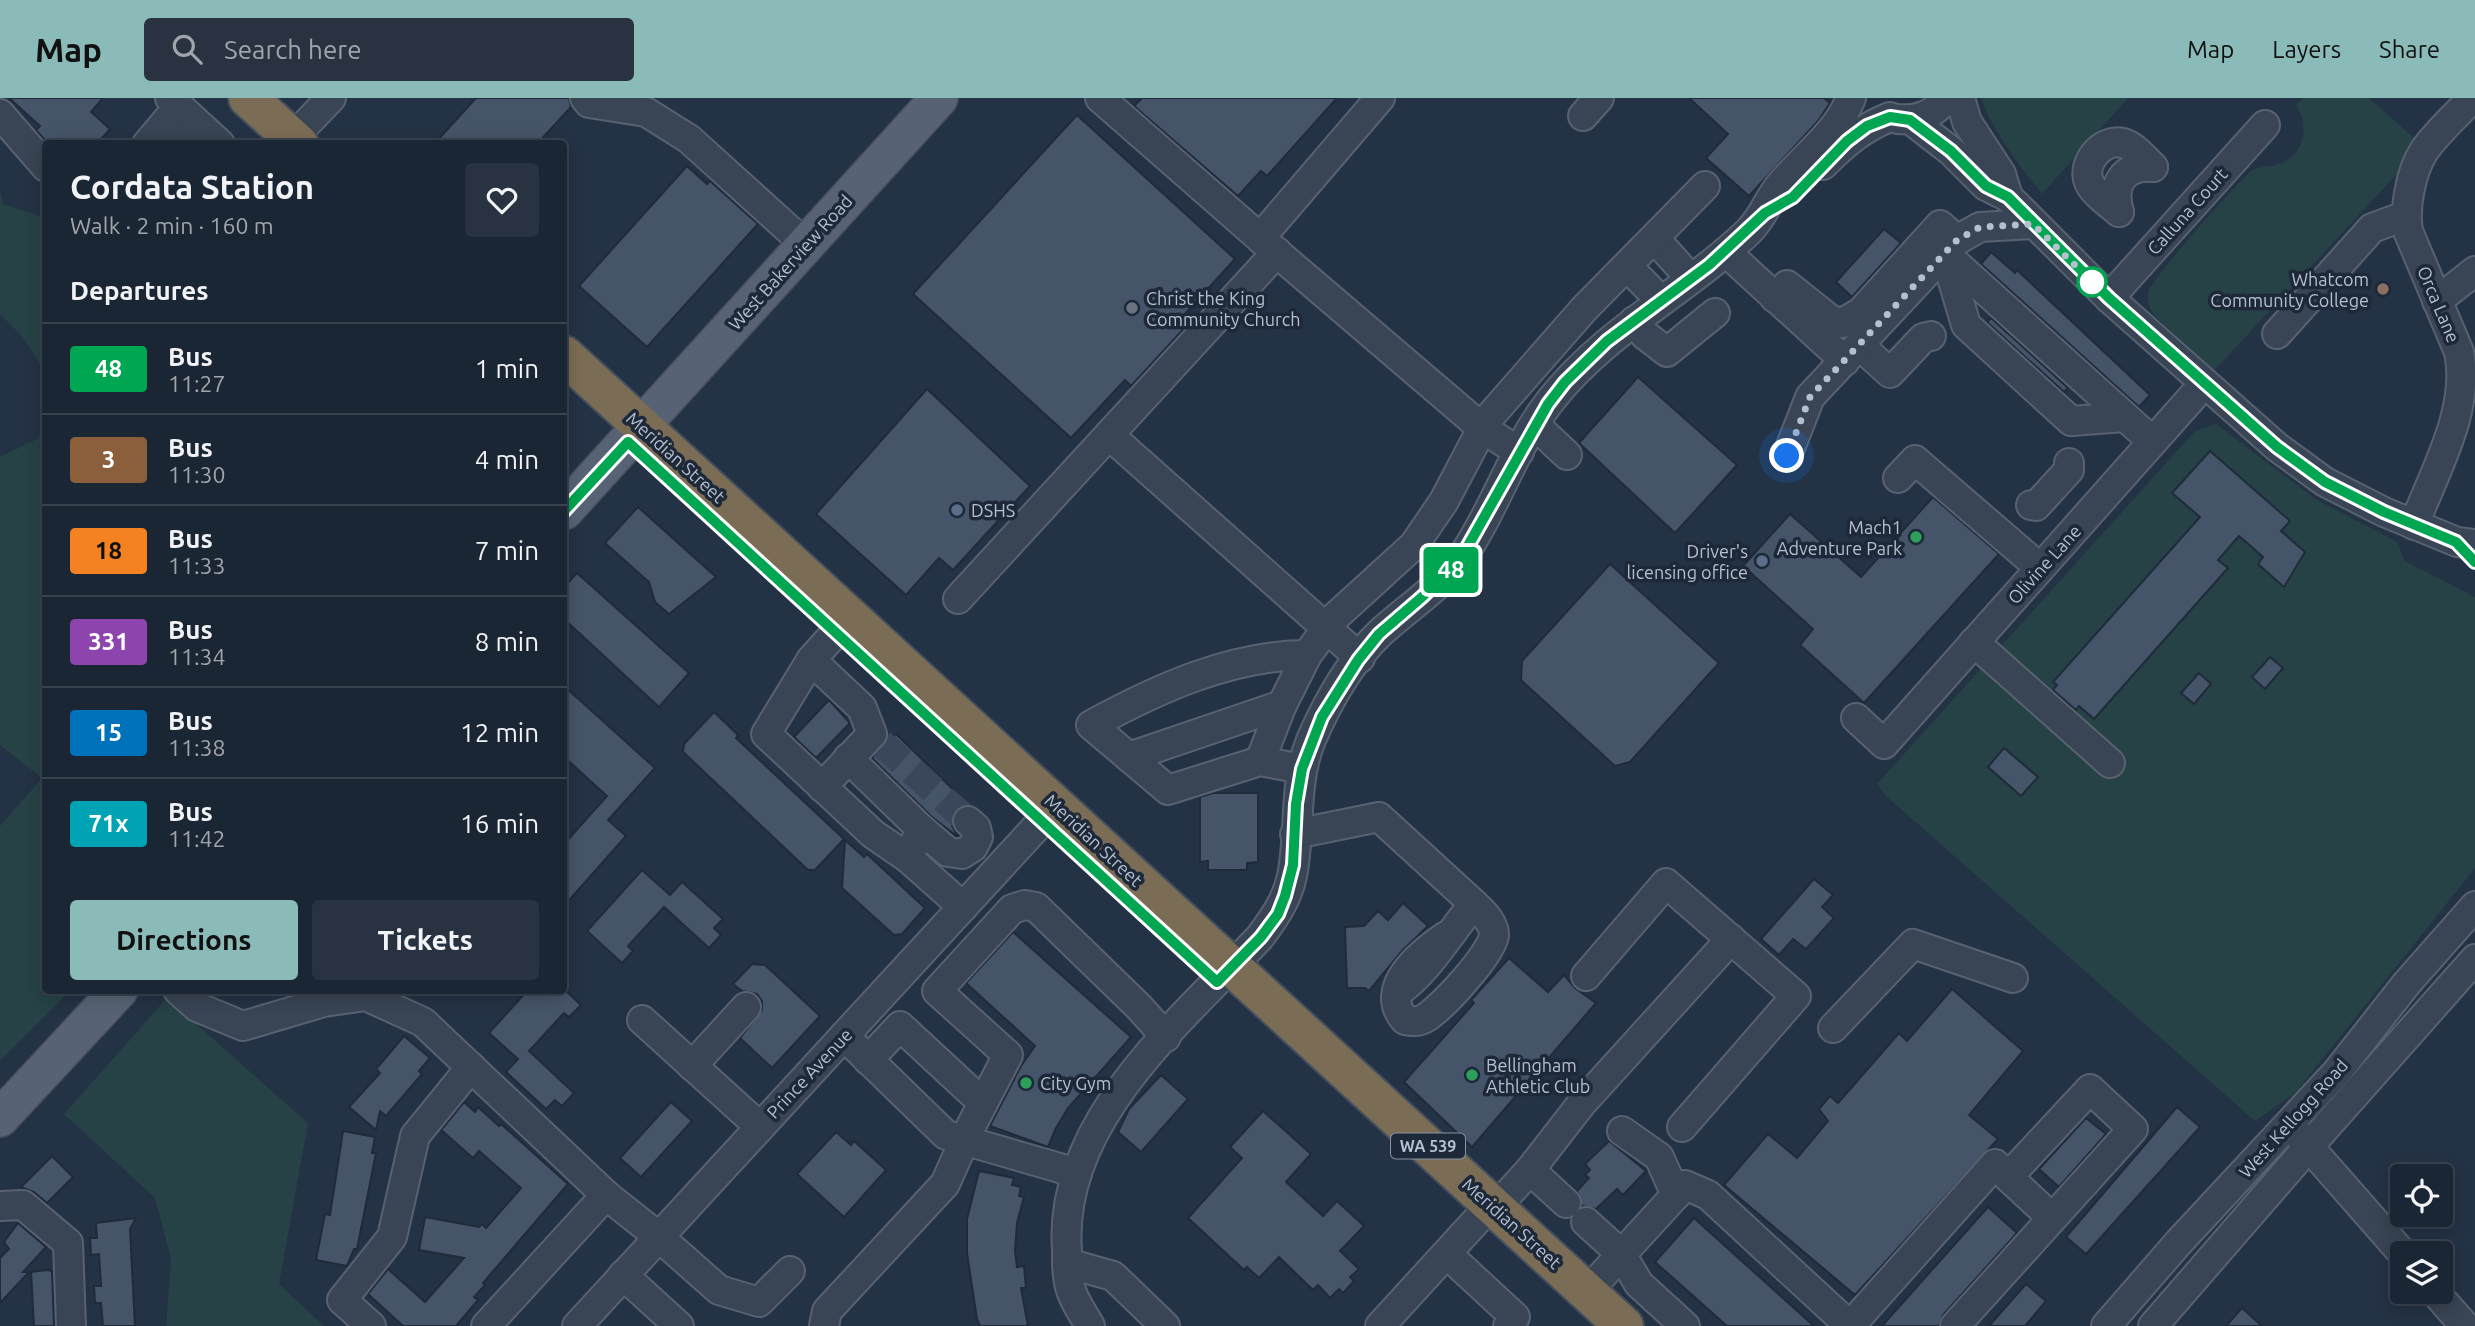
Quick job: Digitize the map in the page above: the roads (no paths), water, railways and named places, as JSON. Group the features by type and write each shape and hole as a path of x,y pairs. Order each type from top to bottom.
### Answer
{"highway":[{"path":"248,98 317,127"},
{"path":"264,98 287,118 317,127"},
{"path":"279,98 317,127"},
{"name":"Meridian Street","path":"567,358 635,434 836,632 1042,821 1224,974 1590,1309 1623,1326"},
{"name":"Meridian Street","path":"567,385 635,434 1120,864 1358,1111 1390,1126 1486,1214"},
{"path":"1042,821 1064,828 1083,845 1120,864"}],"main road":[{"name":"West Bakerview Road","path":"567,508 939,98"},
{"path":"0,1118 115,994"}],"street":[{"path":"585,98 589,103 646,112 689,139 805,244"},
{"path":"1100,98 1482,428 1519,452"},
{"path":"958,599 1109,435 1268,245 1380,98"},
{"path":"1765,213 1779,186 1833,129 1845,113 1851,98"},
{"path":"1866,98 1878,111 1900,119 1951,151 1986,186 2008,197 2109,298 2277,447 2325,482 2469,550"},
{"path":"1090,1326 1071,1292 1067,1263 1065,1223 1077,1173 1095,1129 1118,1091 1261,937 1278,914 1291,879 1302,769 1322,717 1360,658 1379,634 1460,560 1535,425 1565,382 1607,341 1726,252 1765,213 1793,197 1847,141 1867,126 1931,113 1947,98"},
{"path":"1960,98 1967,122 2001,174 2008,197"},
{"path":"2277,334 2372,229 2405,216 2417,167 2424,152 2472,98"},
{"path":"0,114 42,162"},
{"path":"165,118 181,140"},
{"path":"165,118 212,140"},
{"name":"Calluna Court","path":"2109,298 2265,125"},
{"path":"1260,761 1282,705 1307,655 1325,629 1414,545 1444,501 1482,428 1575,319 1705,186"},
{"name":"Orca Lane","path":"2405,216 2408,231 2459,352 2463,370 2456,415 2414,525"},
{"path":"1726,252 1781,291 1830,320 1842,323 1853,319 1948,240 1980,227 2033,224"},
{"path":"1655,239 1690,279"},
{"path":"1787,456 1810,397 1852,353 1948,240"},
{"path":"1948,240 2152,441"},
{"path":"1948,240 1966,325 2071,421 2125,417"},
{"path":"1627,266 1660,300"},
{"path":"2437,301 2475,271"},
{"path":"1781,291 1852,353 1890,373 1923,338 1931,336"},
{"path":"1633,321 1645,335 1667,352 1715,313"},
{"name":"Olivine Lane","path":"1856,718 1884,744 2204,384"},
{"path":"1535,425 1567,455"},
{"path":"1109,435 1360,658"},
{"path":"1898,478 1915,460 2040,568"},
{"path":"2031,505 2036,506 2069,470 2069,463"},
{"path":"2053,487 2085,516"},
{"path":"836,632 811,660 766,734 873,834 908,858 963,907"},
{"path":"1974,642 2110,763"},
{"path":"1302,769 1260,761 1167,790 1091,725 1133,702 1228,665 1284,655 1307,655"},
{"path":"811,660 862,708 877,739 848,758 822,787"},
{"path":"1129,757 1282,705"},
{"path":"848,758 948,852 962,854 973,847 978,837 976,828 968,821"},
{"path":"1295,834 1379,817 1474,904 1489,919 1494,935 1489,950 1433,1014 1419,1021 1405,1020 1395,1003 1398,992 1433,982 1450,964 1447,936 1474,904"},
{"name":"Prince Avenue","path":"577,1326 1042,821"},
{"path":"908,858 921,829"},
{"path":"1586,976 1666,883 1796,996 1682,1127"},
{"path":"824,1326 827,1311 945,1184 1008,1055 937,991 1012,909 1025,905 1036,907 1139,1007 1166,1037"},
{"name":"West Kellogg Road","path":"2153,1326 2300,1135 2337,1072 2407,983 2475,906"},
{"path":"1385,1324 1447,1254 1530,1170 1582,1104 1731,939"},
{"path":"1833,1028 1913,944 2013,978"},
{"name":"West Kellogg Road","path":"2106,1326 2179,1242 2300,1135 2475,959"},
{"path":"182,994 197,1007 243,1026 324,1002 366,996 424,1022 606,1195 719,1290 759,1302 790,1271"},
{"path":"692,1066 746,1007"},
{"path":"642,1020 760,1127"},
{"path":"869,1060 900,1026 983,1102"},
{"path":"844,1036 946,1135 1077,1173"},
{"path":"371,1326 342,1300 392,1237 415,1136 471,1067"},
{"path":"1955,1326 2133,1129 2090,1089 2008,1177"},
{"path":"1622,1131 1659,1157 1676,1195"},
{"path":"2300,1135 2392,1241"},
{"path":"1590,1309 1621,1254 1685,1185 1708,1195 1850,1326 1994,1164 2052,1218"},
{"path":"1530,1170 1621,1254 1639,1284 1685,1326"},
{"path":"486,1326 606,1195"},
{"path":"0,1206 23,1205 68,1243 71,1326"},
{"path":"1447,1254 1515,1317 1508,1326"},
{"path":"1067,1263 1113,1276 1165,1326"},
{"path":"624,1275 679,1326"}],"tunnel":[{"path":"881,743 968,821"}],"place":[{"name":"Whatcom Community College","path":"2383,289"},
{"name":"Christ the King Community Church","path":"1132,308"},
{"name":"DSHS","path":"957,510"},
{"name":"Mach1 Adventure Park","path":"1916,537"},
{"name":"Driver's licensing office","path":"1762,561"},
{"name":"Bellingham Athletic Club","path":"1472,1075"},
{"name":"City Gym","path":"1026,1083"}]}
